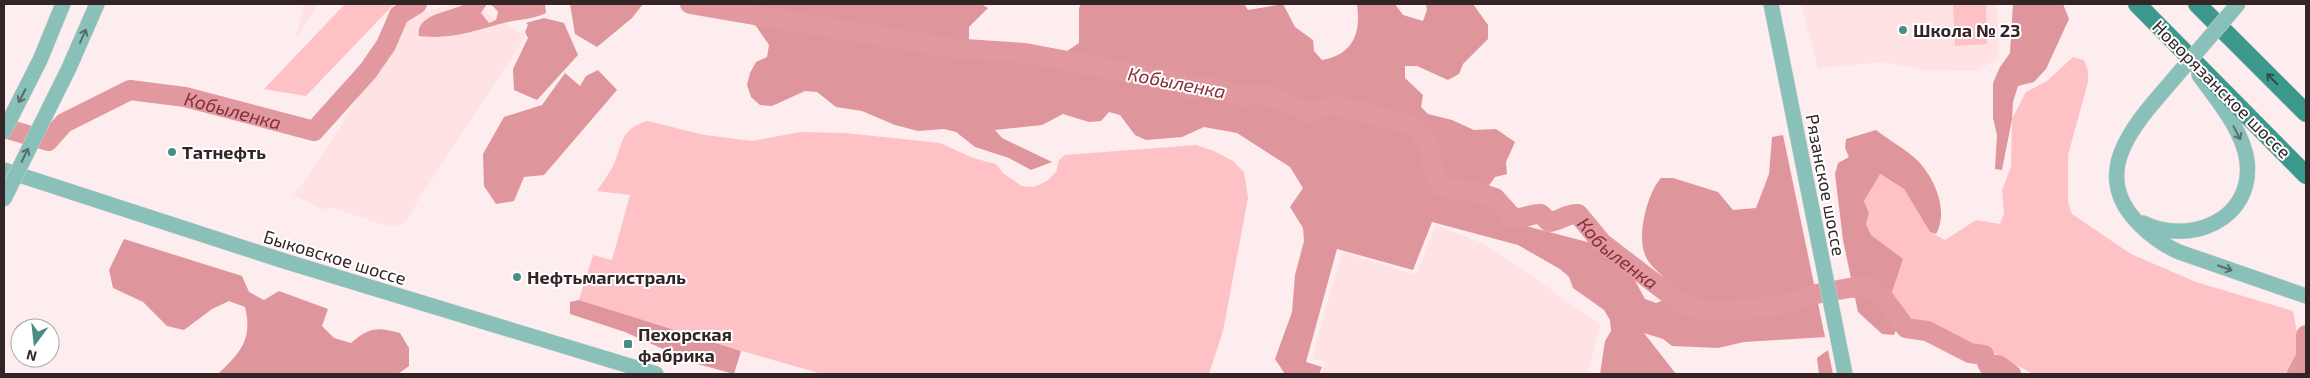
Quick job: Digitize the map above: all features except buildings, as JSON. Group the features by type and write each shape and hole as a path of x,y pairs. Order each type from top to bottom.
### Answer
{"highway":[{"name":"Новорязанское шоссе","path":"2137,4 2306,175"},
{"path":"2197,4 2306,113"}],"main road":[{"path":"4,132 40,60 62,4"},
{"path":"4,198 69,68 97,4"},
{"name":"Рязанское шоссе","path":"1771,4 1845,374"},
{"path":"2238,4 2153,103 2129,134 2116,167 2117,185 2122,204 2162,244 2179,252 2306,296"},
{"path":"2132,216 2163,230 2180,232 2214,225 2230,211 2242,194 2246,183 2247,162 2238,134 2181,49"},
{"name":"Быковское шоссе","path":"4,170 281,260 656,374"}],"shaded area":[{"path":"304,4 319,4 295,40"},
{"path":"345,4 394,4 306,96 264,89"},
{"path":"455,4 468,4 526,35 403,224 390,227 333,208 322,209 293,195 308,177 410,16"},
{"path":"465,4 487,4 545,4 546,13 532,18 443,37 419,36 419,29 428,18","holes":["487,4 493,6 498,12 496,20 489,23 481,13"]},
{"path":"570,4 643,4 632,18 597,47 575,34"},
{"path":"717,4 981,4 988,8 969,27 969,39 982,57 1051,62 1079,43 1079,8 1081,4 1244,4 1248,10 1283,4 1295,27 1313,40 1314,51 1322,60 1342,53 1353,41 1358,24 1357,4 1395,4 1403,15 1423,21 1427,10 1426,4 1473,4 1488,25 1488,39 1463,64 1459,74 1448,80 1417,66 1405,66 1405,78 1423,95 1421,107 1428,114 1452,120 1474,130 1496,129 1515,142 1506,162 1507,174 1495,177 1481,197 1507,221 1599,245 1633,277 1645,299 1656,303 1667,299 1666,284 1662,276 1647,259 1642,240 1642,229 1651,194 1661,178 1673,178 1718,192 1733,210 1756,208 1769,174 1772,137 1783,135 1825,337 1744,342 1718,348 1672,346 1663,339 1644,333 1676,374 1600,374 1605,341 1611,331 1610,320 1604,310 1573,288 1569,277 1560,269 1518,245 1432,222 1413,270 1337,249 1306,362 1322,367 1319,374 1285,374 1275,359 1292,312 1295,275 1304,241 1303,228 1290,207 1303,188 1290,167 1237,133 1204,127 1182,137 1146,140 1135,135 1120,115 1109,112 1101,121 1089,122 1063,114 1042,125 995,130 1002,138 1052,162 1031,170 1009,158 975,147 956,132 944,129 918,131 895,125 862,111 836,107 817,92 805,91 772,106 760,105 751,97 747,85 750,73 756,62 767,57 769,45 756,26"},
{"name":"Школа № 23","path":"1801,4 1997,4 1999,57 1977,71 1924,70 1885,62 1818,68"},
{"path":"1953,4 1986,4 1987,44 1955,46"},
{"path":"2013,4 2063,4 2069,19 2046,69 2034,82 2018,86 2013,102 2012,119 2002,170 1995,169 1997,135 1993,118 1993,83 2000,67 2010,53"},
{"path":"544,18 564,23 578,55 537,100 514,90 513,69 528,38 525,32 528,25 526,23"},
{"path":"2073,57 2084,60 2088,71 2088,82 2068,155 2068,202 2072,214 2131,254 2196,282 2293,311 2299,344 2292,374 2033,374 1979,345 1928,328 1903,313 1892,292 1902,259 1871,235 1866,224 1869,213 1864,201 1879,174 1904,189 1930,232 1945,240 1976,220 2000,224 2004,213 2002,190 2011,167 2012,119 2026,92 2047,81"},
{"path":"598,70 617,90 544,175 524,177 514,201 496,204 484,186 483,154 504,117 542,105 565,73 580,86 586,76"},
{"path":"647,121 705,135 752,141 800,132 845,133 940,143 973,158 996,164 1004,174 1022,186 1034,187 1047,181 1056,172 1059,160 1065,155 1196,145 1214,151 1233,161 1244,172 1248,198 1223,331 1209,374 822,374 697,338 579,300 593,255 612,260 630,195 597,191 612,168 626,134 637,125"},
{"path":"1876,130 1924,167 1938,195 1941,215 1940,225 1936,234 1930,232 1904,189 1880,174 1864,201 1869,213 1866,224 1871,235 1903,259 1892,292 1903,313 1894,335 1882,334 1858,312 1843,240 1835,174 1838,163 1849,157 1845,148 1846,139"},
{"path":"1436,225 1486,245 1600,324 1588,374 1322,374 1325,362 1312,358 1342,252 1416,275"},
{"path":"124,239 242,276 249,292 264,300 279,291 328,309 322,326 334,338 351,343 369,331 379,329 400,333 409,348 409,366 398,374 218,374 233,359 243,345 247,328 245,307 229,301 212,309 184,330 167,326 143,302 113,288 109,270"},
{"path":"579,300 741,351 734,374 694,363 625,332 570,314 570,302"},
{"path":"1828,350 1833,374 1819,374 1817,358"}],"waterway":[{"name":"Кобыленка","path":"4,128 48,141 64,123 130,90 185,97 314,131 368,71 386,45 399,15 417,4"},
{"name":"Кобыленка","path":"690,4 950,48 1025,53 1175,81 1188,88 1217,88 1240,96 1267,95 1308,112 1336,105 1413,126 1430,145 1433,170 1442,188 1471,190 1495,198 1513,218 1541,214 1549,222 1578,214 1602,243 1682,304 1712,312 1778,306 1816,294 1866,287 1885,300 1906,328 1927,331 1970,353 1984,355 1988,365 1998,365 2011,374"},
{"name":"Кобыленка","path":"2306,335 2306,354"},
{"name":"Кобыленка","path":"2297,374 2306,357"}],"place":[{"name":"Школа № 23","path":"1903,30"},
{"name":"Татнефть","path":"172,152"},
{"name":"Нефтьмагистраль","path":"517,277"},
{"name":"Пехорская фабрика","path":"628,344"}]}
